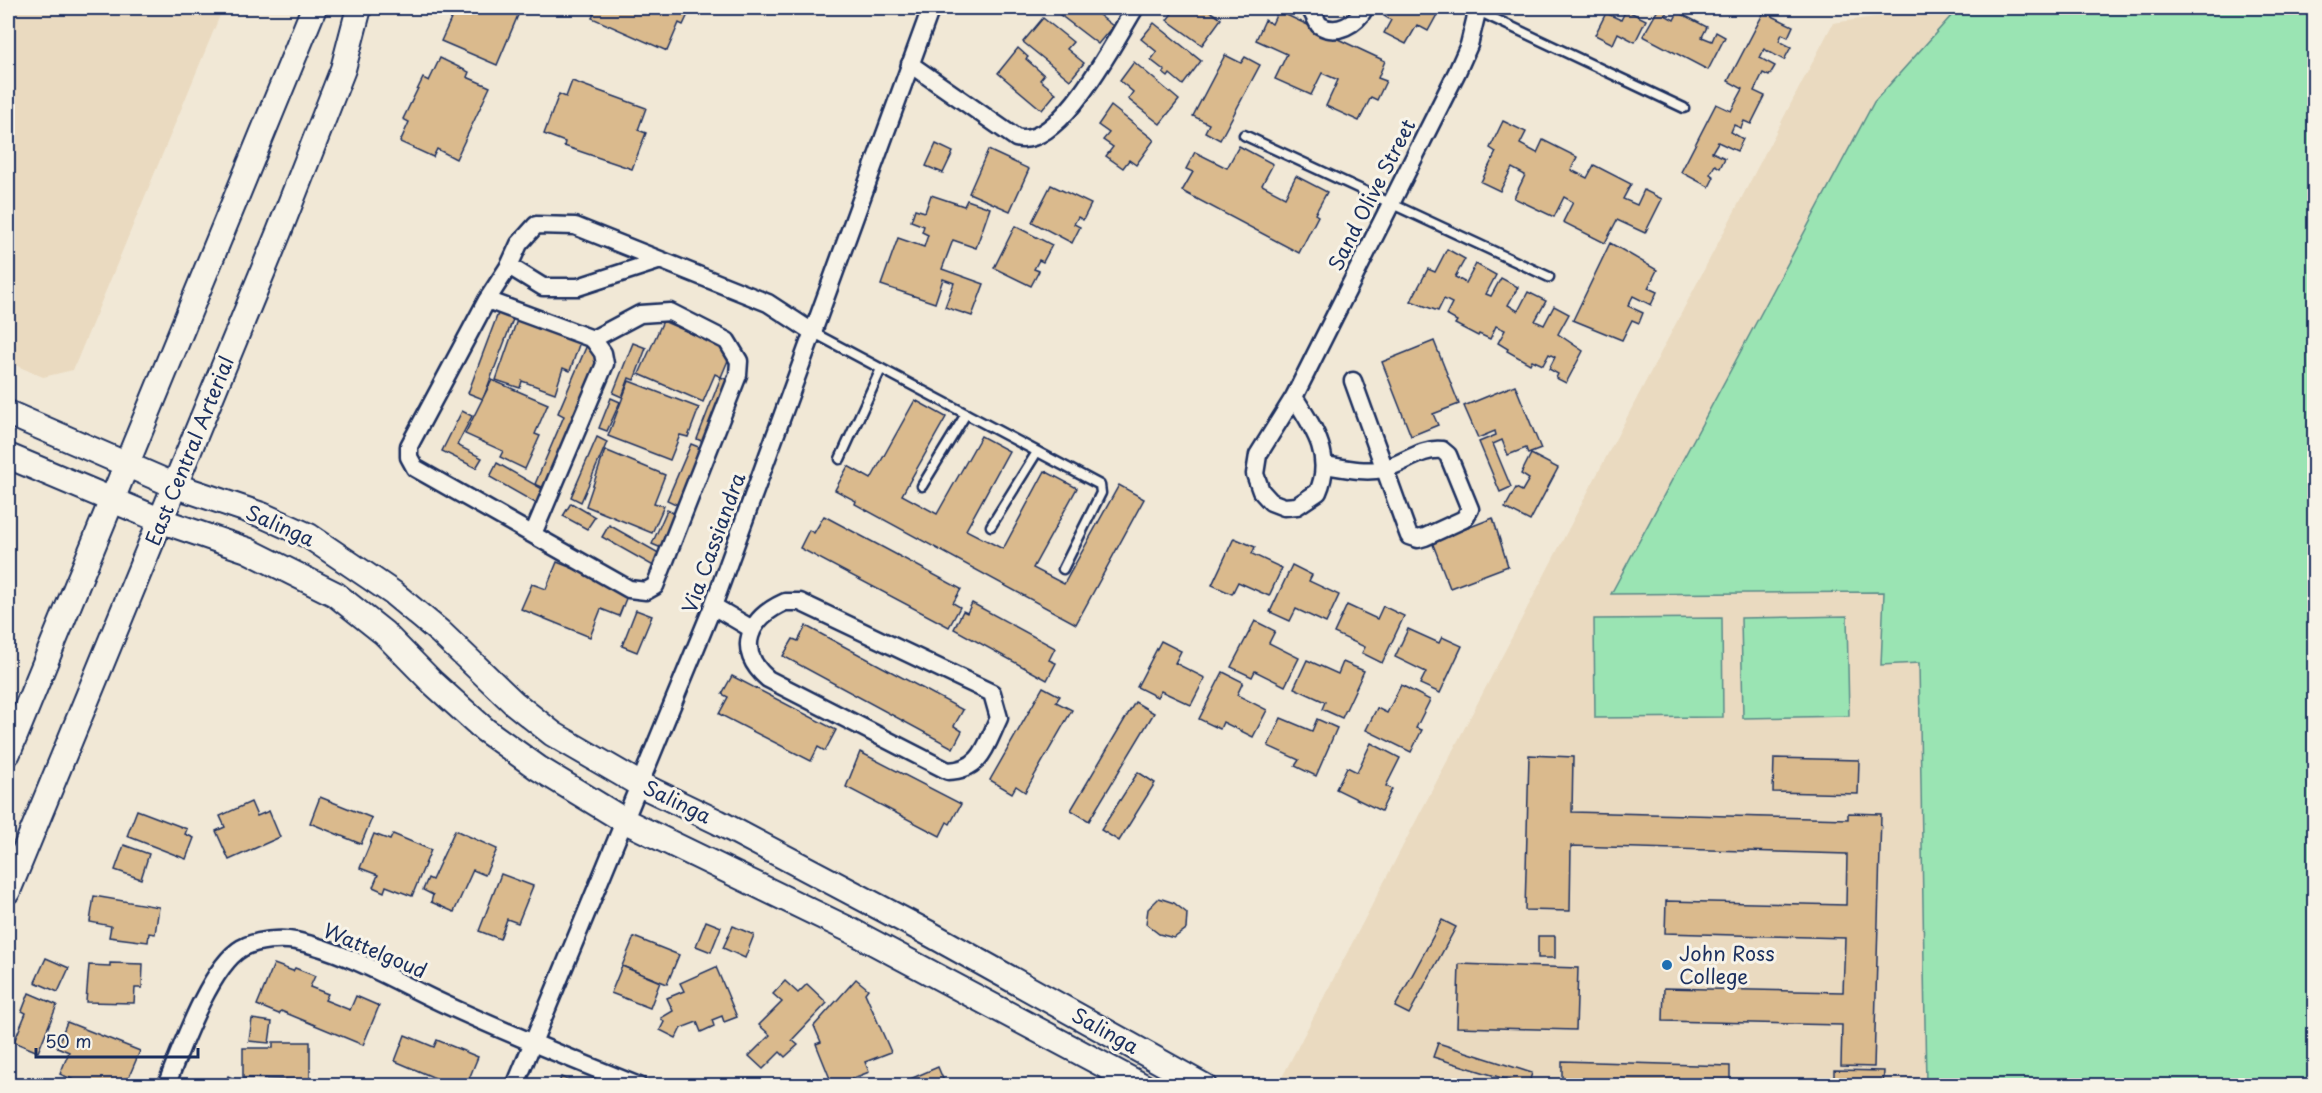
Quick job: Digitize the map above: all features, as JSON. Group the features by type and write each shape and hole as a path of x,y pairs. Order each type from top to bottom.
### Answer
{"street":[{"path":"8,753 314,8"},
{"name":"East Central Arterial","path":"8,891 162,521 338,80 359,8"},
{"name":"Via Cassiandra","path":"515,1086 713,606 931,8"},
{"path":"910,64 1016,138 1024,140 1052,128 1086,87 1135,8"},
{"path":"1310,8 1319,26 1335,30 1351,24 1365,8"},
{"name":"Sand Olive Street","path":"1325,465 1318,492 1297,506 1284,507 1271,502 1261,491 1255,474 1258,455 1294,397 1457,72 1478,9"},
{"path":"593,339 640,314 670,312 727,341 739,362 738,375 655,586 646,591 629,589 415,468 410,458 410,446 519,244 536,225 574,226 768,303 814,333"},
{"path":"509,266 543,287 578,287 658,261"},
{"path":"487,300 593,339 603,353 605,364 533,534"},
{"path":"1294,397 1313,428 1325,465 1371,470 1385,469 1429,451 1442,450 1448,455 1469,504 1464,519 1425,537 1413,538 1406,528 1385,469 1353,381"},
{"name":"Salinga","path":"8,413 176,486 262,515 309,536 349,561 440,632 514,703 553,734 641,784 932,935 1204,1086"},
{"name":"Salinga","path":"8,456 162,521 247,550 335,594 384,633 433,683 485,730 538,768 625,821 850,930 1143,1086"},
{"path":"785,602 800,602 992,693 999,717 978,761 963,771 948,771 768,679 754,667 749,651 752,629 769,609 785,602"},
{"path":"713,606 752,629"},
{"name":"Wattelgoud","path":"166,1086 204,997 221,971 241,949 264,941 294,941 325,950 532,1045 639,1086"}],"lane":[{"path":"1478,9 1684,108"},
{"path":"1244,135 1549,277"},
{"path":"814,333 1100,485 1102,489 1064,568"},
{"path":"840,459 881,369"},
{"path":"922,486 966,414"},
{"path":"992,526 1037,452"}],"shaded area":[{"path":"8,8 223,8 73,370 43,377 8,362"},
{"path":"1935,8 2314,8 2314,1085 1281,1086 1279,1083 1833,23"}],"green space":[{"path":"1995,8 2314,8 2314,1085 1926,1085 1919,663 1881,665 1884,592 1611,594 1874,102 1952,15"},
{"path":"1847,616 1849,716 1743,718 1741,618"},
{"path":"1722,618 1723,717 1595,718 1594,619"}],"building":[{"path":"456,8 521,8 497,65 441,41"},
{"path":"597,8 691,8 683,25 679,23 667,51 592,18"},
{"path":"1051,8 1100,8 1103,10 1099,15 1113,26 1098,44"},
{"path":"1166,8 1205,8 1221,19 1202,45 1167,20 1173,12"},
{"path":"1389,8 1440,9 1428,31 1417,25 1406,44 1384,33 1391,20 1384,16"},
{"path":"1659,8 1667,12 1665,15 1674,20 1678,12 1707,27 1702,37 1712,41 1716,32 1725,37 1708,70 1643,36"},
{"path":"1626,10 1646,20 1635,42 1618,33 1613,44 1595,35 1606,13 1621,20"},
{"path":"1278,11 1385,61 1378,78 1386,81 1377,100 1371,97 1359,121 1326,106 1338,80 1322,73 1311,95 1275,79 1287,54 1256,40 1265,20 1272,24"},
{"path":"1764,12 1793,26 1788,37 1782,34 1779,41 1791,47 1784,60 1764,49 1760,58 1775,66 1769,76 1763,73 1754,91 1765,96 1751,124 1744,121 1741,128 1734,125 1731,132 1743,139 1737,151 1718,142 1712,152 1725,158 1720,168 1715,165 1710,174 1714,177 1709,187 1681,172 1716,104 1731,111 1743,89 1728,81"},
{"path":"1043,18 1073,42 1067,49 1084,63 1070,80 1023,42"},
{"path":"1154,23 1201,61 1183,85 1170,74 1168,77 1163,73 1165,71 1151,60 1157,52 1141,39"},
{"path":"1018,48 1028,57 1026,59 1044,75 1040,80 1056,93 1042,110 998,73"},
{"path":"1225,55 1241,63 1245,57 1260,65 1220,140 1205,132 1209,124 1193,116"},
{"path":"440,58 469,72 467,77 490,87 456,159 437,149 433,157 400,142 409,122 403,119 423,78 429,81"},
{"path":"1134,62 1179,100 1160,124 1128,99 1133,92 1120,81"},
{"path":"572,81 646,108 638,130 646,133 632,169 564,146 565,142 544,134 559,94 566,97"},
{"path":"1111,106 1154,140 1136,165 1129,160 1123,168 1106,156 1113,147 1103,140 1109,133 1098,125"},
{"path":"1503,121 1526,132 1520,144 1537,153 1543,140 1577,157 1571,170 1587,178 1594,165 1631,184 1623,199 1637,205 1644,190 1662,199 1645,233 1617,220 1605,243 1563,222 1573,202 1564,197 1554,217 1514,198 1525,175 1512,168 1500,191 1481,182 1496,152 1490,148"},
{"path":"936,144 953,152 943,173 926,166"},
{"path":"1239,146 1273,164 1262,185 1285,197 1296,176 1327,192 1315,214 1318,216 1299,253 1182,191 1193,172 1186,169 1195,152 1227,168"},
{"path":"988,150 1029,169 1010,211 969,193"},
{"path":"1051,185 1091,204 1083,220 1078,217 1074,224 1080,227 1072,243 1032,222"},
{"path":"931,195 964,206 967,200 990,208 976,248 953,240 942,269 984,284 972,316 945,307 954,283 943,279 935,303 881,285 898,238 924,247 928,235 922,232 924,226 911,221 915,209 925,212"},
{"path":"1015,226 1052,245 1043,262 1039,260 1034,269 1039,271 1031,286 994,268"},
{"path":"1610,243 1657,270 1648,288 1657,292 1651,305 1633,296 1628,306 1643,313 1639,323 1632,320 1622,340 1573,320"},
{"path":"1447,249 1465,259 1455,277 1466,283 1476,264 1496,275 1486,294 1491,296 1501,278 1518,287 1508,305 1518,311 1528,292 1546,301 1535,321 1544,325 1554,306 1569,314 1558,334 1583,351 1566,383 1556,378 1558,374 1549,369 1555,357 1549,354 1543,365 1532,360 1530,364 1507,351 1508,349 1498,343 1505,330 1496,326 1490,339 1479,334 1478,336 1455,324 1457,321 1446,315 1452,303 1444,299 1438,311 1411,301 1428,269 1435,272"},
{"path":"500,308 515,314 483,399 468,393"},
{"path":"517,320 554,333 582,336 570,371 563,368 555,393 522,381 520,388 496,380"},
{"path":"663,321 732,351 721,377 715,374 703,402 639,374"},
{"path":"1434,341 1459,404 1433,414 1438,425 1411,436 1382,362"},
{"path":"633,343 646,348 634,380 629,378 622,397 613,393"},
{"path":"587,345 602,351 575,413 581,415 549,490 535,484 564,416 558,413"},
{"path":"721,377 732,382 708,444 697,439"},
{"path":"492,380 548,404 535,434 540,436 525,469 500,457 503,451 465,434"},
{"path":"629,381 699,408 688,437 680,435 670,460 608,436"},
{"path":"1515,385 1541,449 1528,454 1526,448 1508,455 1502,440 1493,444 1511,487 1500,492 1479,442 1496,435 1495,431 1478,438 1464,406"},
{"path":"611,398 620,402 607,431 599,428"},
{"path":"915,400 946,417 902,495 937,514 981,436 1009,451 966,530 1003,549 1045,471 1077,488 1033,568 1064,584 1119,485 1144,499 1076,624 855,504 856,501 835,490 848,466 871,479"},
{"path":"462,411 472,416 457,445 482,458 476,468 442,451"},
{"path":"597,437 607,442 581,502 571,497"},
{"path":"691,444 706,450 682,507 667,500"},
{"path":"605,450 665,475 654,503 664,506 652,533 586,506"},
{"path":"1531,454 1558,468 1530,521 1505,508 1516,488 1522,491 1529,479 1521,474"},
{"path":"497,463 546,491 539,505 490,477"},
{"path":"571,503 595,517 587,529 563,516"},
{"path":"667,510 680,516 666,550 652,544"},
{"path":"824,516 961,589 953,603 960,607 949,627 800,548 809,530 814,533"},
{"path":"1493,518 1508,566 1450,588 1432,542"},
{"path":"609,525 664,556 657,568 602,537"},
{"path":"1234,538 1255,547 1252,554 1282,568 1269,596 1238,582 1232,594 1212,585"},
{"path":"557,562 629,591 619,616 601,609 590,637 521,609 532,584 546,589"},
{"path":"1292,565 1312,575 1309,581 1339,595 1326,623 1296,609 1290,621 1270,612"},
{"path":"972,603 1055,648 1049,660 1056,663 1047,680 954,629 963,611 967,613"},
{"path":"1347,605 1377,619 1383,606 1404,616 1382,663 1362,653 1365,647 1334,633"},
{"path":"636,610 652,616 637,652 622,646"},
{"path":"1255,621 1275,631 1269,643 1299,658 1285,686 1255,671 1252,677 1231,667"},
{"path":"806,626 963,710 954,726 962,731 953,748 783,656 793,639 798,641"},
{"path":"1408,629 1439,643 1442,637 1462,646 1440,693 1420,684 1426,672 1395,657"},
{"path":"1161,641 1181,651 1175,663 1205,678 1191,705 1161,691 1157,697 1137,687"},
{"path":"1307,660 1338,674 1343,662 1364,671 1342,718 1322,709 1325,702 1294,688"},
{"path":"1223,672 1243,682 1237,695 1267,710 1253,737 1223,722 1220,729 1199,719"},
{"path":"732,676 836,730 825,751 818,747 811,761 719,714 728,697 722,694"},
{"path":"1401,685 1430,700 1416,728 1422,730 1411,752 1366,730 1377,708 1387,713"},
{"path":"1043,687 1060,696 1056,702 1072,710 1025,792 1016,786 1012,793 990,780"},
{"path":"1135,702 1154,713 1089,821 1071,810"},
{"path":"1281,718 1312,731 1317,719 1337,728 1316,776 1295,766 1299,760 1268,746"},
{"path":"1371,743 1400,758 1386,786 1392,789 1381,811 1336,789 1347,767 1357,772"},
{"path":"860,752 961,804 950,824 947,822 940,836 846,787"},
{"path":"1529,755 1573,757 1572,812 1848,819 1848,813 1881,814 1874,1067 1841,1066 1842,1025 1663,1021 1664,988 1843,992 1845,938 1665,933 1666,901 1846,905 1847,854 1571,846 1570,911 1525,910"},
{"path":"1774,758 1859,760 1858,794 1773,792"},
{"path":"1138,772 1155,783 1119,841 1101,830"},
{"path":"320,797 372,818 361,844 310,823"},
{"path":"251,802 257,816 269,811 280,837 229,860 216,831 225,827 220,816"},
{"path":"137,810 187,829 185,834 194,838 186,859 127,836"},
{"path":"455,830 497,849 485,875 473,870 454,912 431,902 433,895 423,890 428,878 432,880"},
{"path":"374,834 390,840 393,834 431,850 412,896 386,886 384,892 373,887 378,875 360,868"},
{"path":"124,845 149,854 141,879 115,870"},
{"path":"501,874 533,886 518,923 507,919 500,939 479,931"},
{"path":"94,896 159,907 155,934 149,933 148,942 109,937 111,926 90,922"},
{"path":"1159,898 1174,903 1187,913 1186,929 1174,938 1159,934 1146,924 1148,909"},
{"path":"1442,920 1456,927 1409,1014 1395,1007"},
{"path":"706,921 721,927 711,952 696,946"},
{"path":"733,926 754,935 745,958 723,948"},
{"path":"1538,936 1555,936 1555,958 1538,958"},
{"path":"634,937 679,955 667,984 622,966"},
{"path":"46,958 69,968 58,992 35,982"},
{"path":"110,963 143,964 142,988 135,988 134,1003 86,1002 89,965 110,966"},
{"path":"274,964 293,971 295,968 315,976 310,987 328,994 325,1000 350,1010 356,996 379,1006 363,1045 281,1011 279,1014 257,1005"},
{"path":"1459,964 1578,968 1576,1030 1457,1027"},
{"path":"622,966 660,982 650,1008 611,993"},
{"path":"716,967 737,1017 724,1022 722,1016 712,1020 714,1026 701,1032 697,1022 681,1028 676,1038 660,1030 664,1022 661,1018 673,1011 667,998 684,991 680,983"},
{"path":"856,979 868,989 865,993 891,1052 865,1062 869,1072 833,1086 816,1044 821,1042 814,1026"},
{"path":"785,981 798,993 807,984 827,1003 792,1040 798,1045 785,1057 780,1052 763,1069 749,1056 770,1035 759,1025 782,1002 773,994"},
{"path":"29,993 57,1005 38,1052 14,1042 26,1013 22,1011"},
{"path":"252,1019 272,1022 269,1043 249,1041"},
{"path":"67,1022 140,1051 125,1086 88,1086 60,1074 69,1052 57,1047"},
{"path":"405,1035 434,1047 437,1040 478,1057 466,1086 454,1086 395,1061"},
{"path":"273,1042 310,1042 310,1080 243,1078 243,1048 273,1048"},
{"path":"1438,1043 1532,1073 1528,1086 1433,1057"},
{"path":"1562,1061 1730,1066 1730,1086 1562,1086"},
{"path":"938,1067 946,1086 894,1086"},
{"path":"1834,1070 1884,1071 1883,1086 1834,1086"},
{"path":"228,1076 249,1086 224,1086"},
{"path":"561,1077 582,1086 558,1086"}],"place":[{"name":"John Ross College","path":"1667,965"}]}
